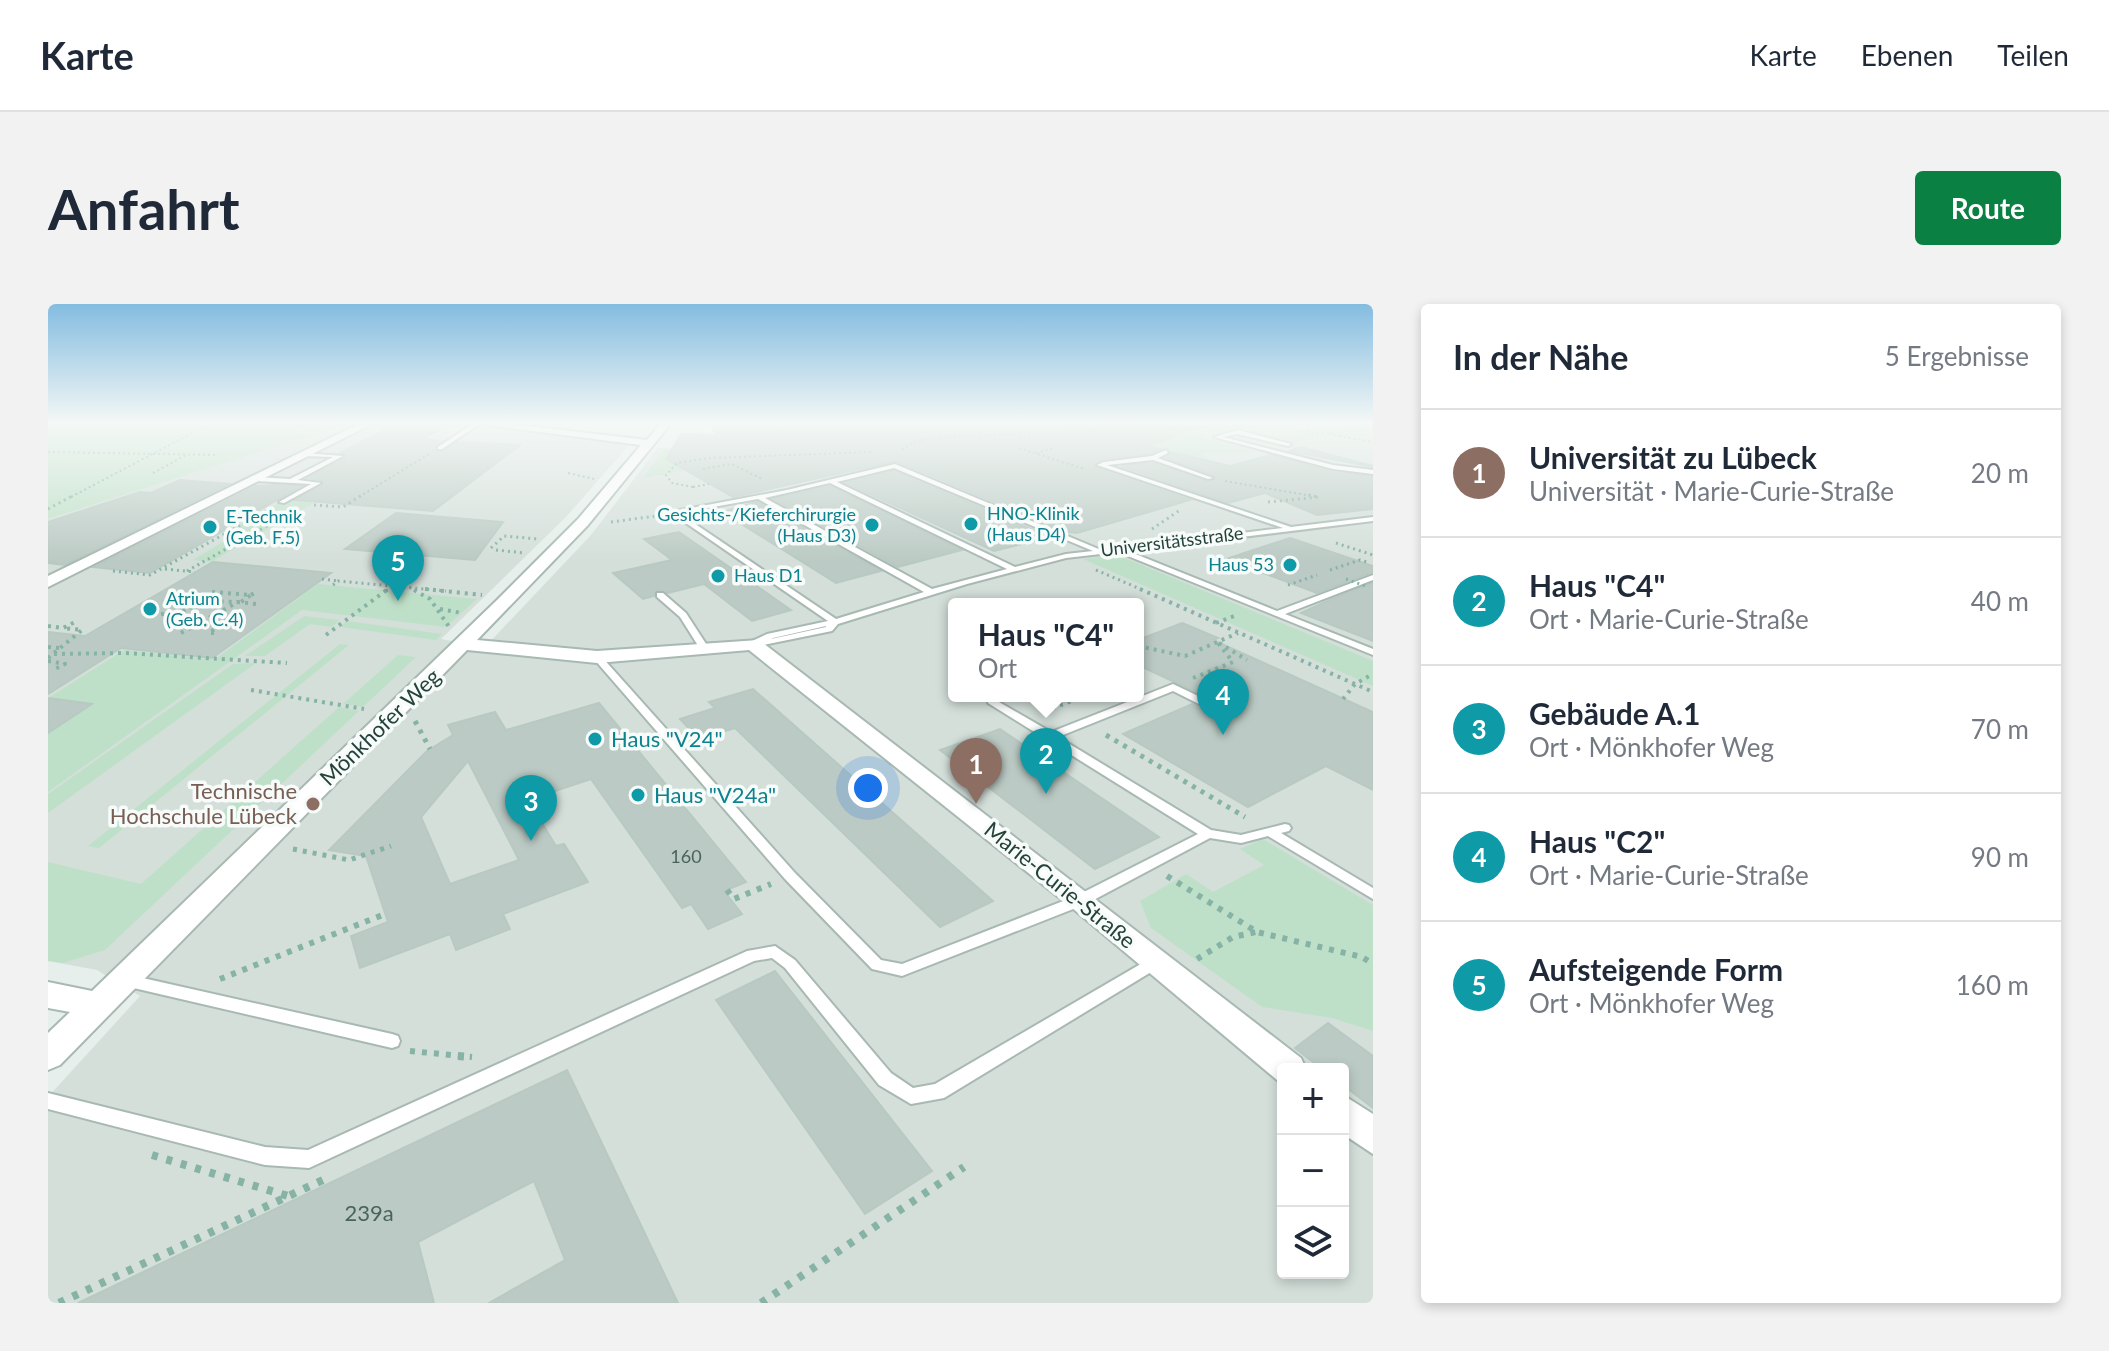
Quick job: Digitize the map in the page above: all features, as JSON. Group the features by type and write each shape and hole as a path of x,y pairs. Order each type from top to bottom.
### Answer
{"street":[{"path":"48,582 276,469"},
{"name":"Mönkhofer Weg","path":"48,1055 457,637 583,522 627,469"},
{"name":"Universitätsstraße","path":"457,637 597,657 753,644"},
{"name":"Marie-Curie-Straße","path":"753,644 1081,900 1282,1063"},
{"path":"48,995 97,1005"},
{"path":"1349,1117 1373,1136"}],"lane":[{"path":"291,481 315,469"},
{"path":"673,512 787,492 884,469"},
{"path":"901,469 1098,550"},
{"path":"1111,469 1291,528"},
{"path":"1183,469 1210,478"},
{"path":"256,479 318,483 282,502"},
{"path":"830,481 1016,570"},
{"path":"759,497 931,592"},
{"path":"673,512 835,622"},
{"name":"Universitätsstraße","path":"753,644 776,643 829,629 835,622 931,592 1066,556 1373,519"},
{"path":"1114,548 1373,652"},
{"path":"1276,614 1373,577"},
{"path":"660,595 683,615 705,650"},
{"path":"597,657 790,876 877,965 902,970 1081,900 1208,834"},
{"path":"1144,699 1173,687 1213,707"},
{"path":"994,702 1208,834 1241,839 1285,828"},
{"path":"1051,736 1135,702"},
{"path":"1270,832 1373,894"},
{"path":"48,1101 265,1156 309,1159 752,955 775,952 790,964 885,1079 911,1096 938,1092 1164,969"},
{"path":"122,979 392,1041"}],"path":[{"path":"48,509 125,469"},
{"path":"153,473 161,469"},
{"path":"150,575 282,502 343,507 406,469"},
{"path":"672,469 666,475 672,483 693,487"},
{"path":"741,469 787,492"},
{"path":"568,473 587,478"},
{"path":"397,474 405,474"},
{"path":"742,478 755,476"},
{"path":"1210,478 1319,497 1264,502"},
{"path":"357,499 365,499"},
{"path":"187,571 304,504"},
{"path":"601,522 673,512"},
{"path":"507,551 493,549 504,536 544,540"},
{"path":"1066,556 1373,692"},
{"path":"1330,570 1360,560"},
{"path":"162,568 195,572"},
{"path":"1288,585 1317,575"},
{"path":"322,579 487,595"},
{"path":"1346,579 1368,587"},
{"path":"333,585 338,581"},
{"path":"326,635 394,586"},
{"path":"409,587 439,609 457,637"},
{"path":"180,612 184,618 217,617 258,591"},
{"path":"212,592 251,595"},
{"path":"161,614 180,612 194,603 211,599 256,604"},
{"path":"439,609 467,614"},
{"path":"214,633 209,633 225,622 217,617"},
{"path":"181,633 199,619"},
{"path":"63,628 75,622"},
{"path":"48,626 82,630 48,660"},
{"path":"1144,647 1185,656 1238,633"},
{"path":"1218,643 1247,660"},
{"path":"1173,687 1233,662 1218,643"},
{"path":"48,647 60,649"},
{"path":"54,654 125,653 211,661 262,659 287,663"},
{"path":"48,660 65,664 55,669"},
{"path":"1343,699 1355,684 1373,674"},
{"path":"251,690 366,709"},
{"path":"1025,719 1069,702"},
{"path":"1058,706 1270,832"},
{"path":"412,716 430,749"},
{"path":"284,847 349,860 391,846"},
{"path":"1149,864 1257,932 1362,957 1373,964"},
{"path":"727,890 734,899 790,876"},
{"path":"203,997 221,977 385,914"},
{"path":"1164,969 1233,937 1257,932"},
{"path":"392,1041 410,1051 476,1056"},
{"path":"143,1152 248,1181 288,1196"},
{"path":"761,1303 964,1167"},
{"path":"59,1303 325,1179 326,1185"}],"shaded area":[{"path":"207,469 608,469 566,517 441,639 485,647 591,535 642,469 1373,469 1373,1303 48,1303 48,1097 140,996 97,970 48,961 48,519"}],"green space":[{"path":"48,469 207,469 48,519"},
{"path":"650,469 697,469 643,478"},
{"path":"285,500 314,503 211,562 193,560 231,537 221,535"},
{"path":"1104,556 1125,558 1373,661 1373,686 1083,559"},
{"path":"318,584 477,599 446,627 302,610 48,792 48,698 124,650 214,660"},
{"path":"304,616 340,620 332,627 310,624 265,656 245,656"},
{"path":"347,621 442,634 436,640 340,627"},
{"path":"340,644 349,645 99,848 88,846"},
{"path":"398,655 416,657 363,707 343,704"},
{"path":"256,663 48,813 48,794 233,664"},
{"path":"339,707 359,711 105,950 63,963 48,961 48,862 141,884"},
{"path":"1263,839 1373,905 1373,1031 1332,1018 1262,1007 1151,928 1140,901 1186,874 1213,892 1264,865 1240,849"}],"building":[{"path":"326,469 489,469 433,511 295,500 322,486 321,480 308,478"},
{"path":"683,469 861,469 733,497"},
{"path":"914,469 1098,469 1190,500 1077,533 1067,532"},
{"path":"1129,469 1169,469 1207,482 1216,479 1214,475 1196,469 1320,469 1373,477 1373,509 1317,515 1265,493 1228,503"},
{"name":"HNO-Klinik (Haus D4)","path":"894,471 1050,537 994,551 846,483"},
{"path":"180,480 229,484 65,565 48,563 48,522 140,492 151,493"},
{"name":"E-Technik (Geb. F.5)","path":"256,486 301,486 150,573 94,567"},
{"path":"830,486 962,550 898,567 773,499"},
{"path":"757,502 881,571 836,583 722,512"},
{"path":"396,513 503,522 475,560 345,549"},
{"name":"Haus D1","path":"679,532 791,610 752,621 704,584 668,593 657,590 654,596 643,599 613,573 672,560 644,539"},
{"name":"Haus 53","path":"1290,538 1373,566 1373,572 1317,593 1226,559"},
{"name":"Atrium (Geb. C.4)","path":"213,562 331,573 212,658 121,648 48,694 48,632 85,636"},
{"path":"1373,583 1373,641 1301,613 1332,599"},
{"path":"1182,623 1373,712 1373,790 1326,766 1248,807 1123,734 1192,704 1208,712 1219,711 1218,702 1144,668 1144,638"},
{"path":"753,689 993,901 940,927 735,728 699,739 680,719 715,708 709,702"},
{"path":"48,698 92,704 48,733"},
{"path":"599,703 746,882 724,891 742,914 708,929 691,904 682,908 591,779 528,800 556,846 564,844 588,882 503,914 510,929 456,950 450,934 360,968 351,936 388,922 366,856 329,850 427,751 453,735 448,725 495,712 506,730","holes":["468,761 519,860 450,884 421,817"]},
{"path":"1000,729 1159,837 1095,869 940,750"},
{"path":"775,971 932,1171 865,1214 716,1000"},
{"path":"1328,1023 1373,1056 1373,1108 1349,1090 1349,1063 1314,1063 1295,1048"},
{"path":"567,1070 678,1303 489,1303 565,1260 534,1181 418,1242 434,1303 78,1303"}],"place":[{"name":"HNO-Klinik (Haus D4)","path":"971,524"},
{"name":"Gesichts-/Kieferchirurgie (Haus D3)","path":"872,525"},
{"name":"E-Technik (Geb. F.5)","path":"210,527"},
{"name":"Haus 53","path":"1290,565"},
{"name":"Haus D1","path":"718,576"},
{"name":"Aufsteigende Form","path":"398,601"},
{"name":"Atrium (Geb. C.4)","path":"150,609"},
{"name":"Haus \"C2\"","path":"1223,735"},
{"name":"Haus \"V24\"","path":"595,739"},
{"name":"Haus \"C4\"","path":"1046,794"},
{"name":"Haus \"V24a\"","path":"638,795"},
{"name":"Technische Hochschule Lübeck","path":"313,804"},
{"name":"Universität zu Lübeck","path":"976,804"},
{"name":"Gebäude A.1","path":"531,841"}]}
